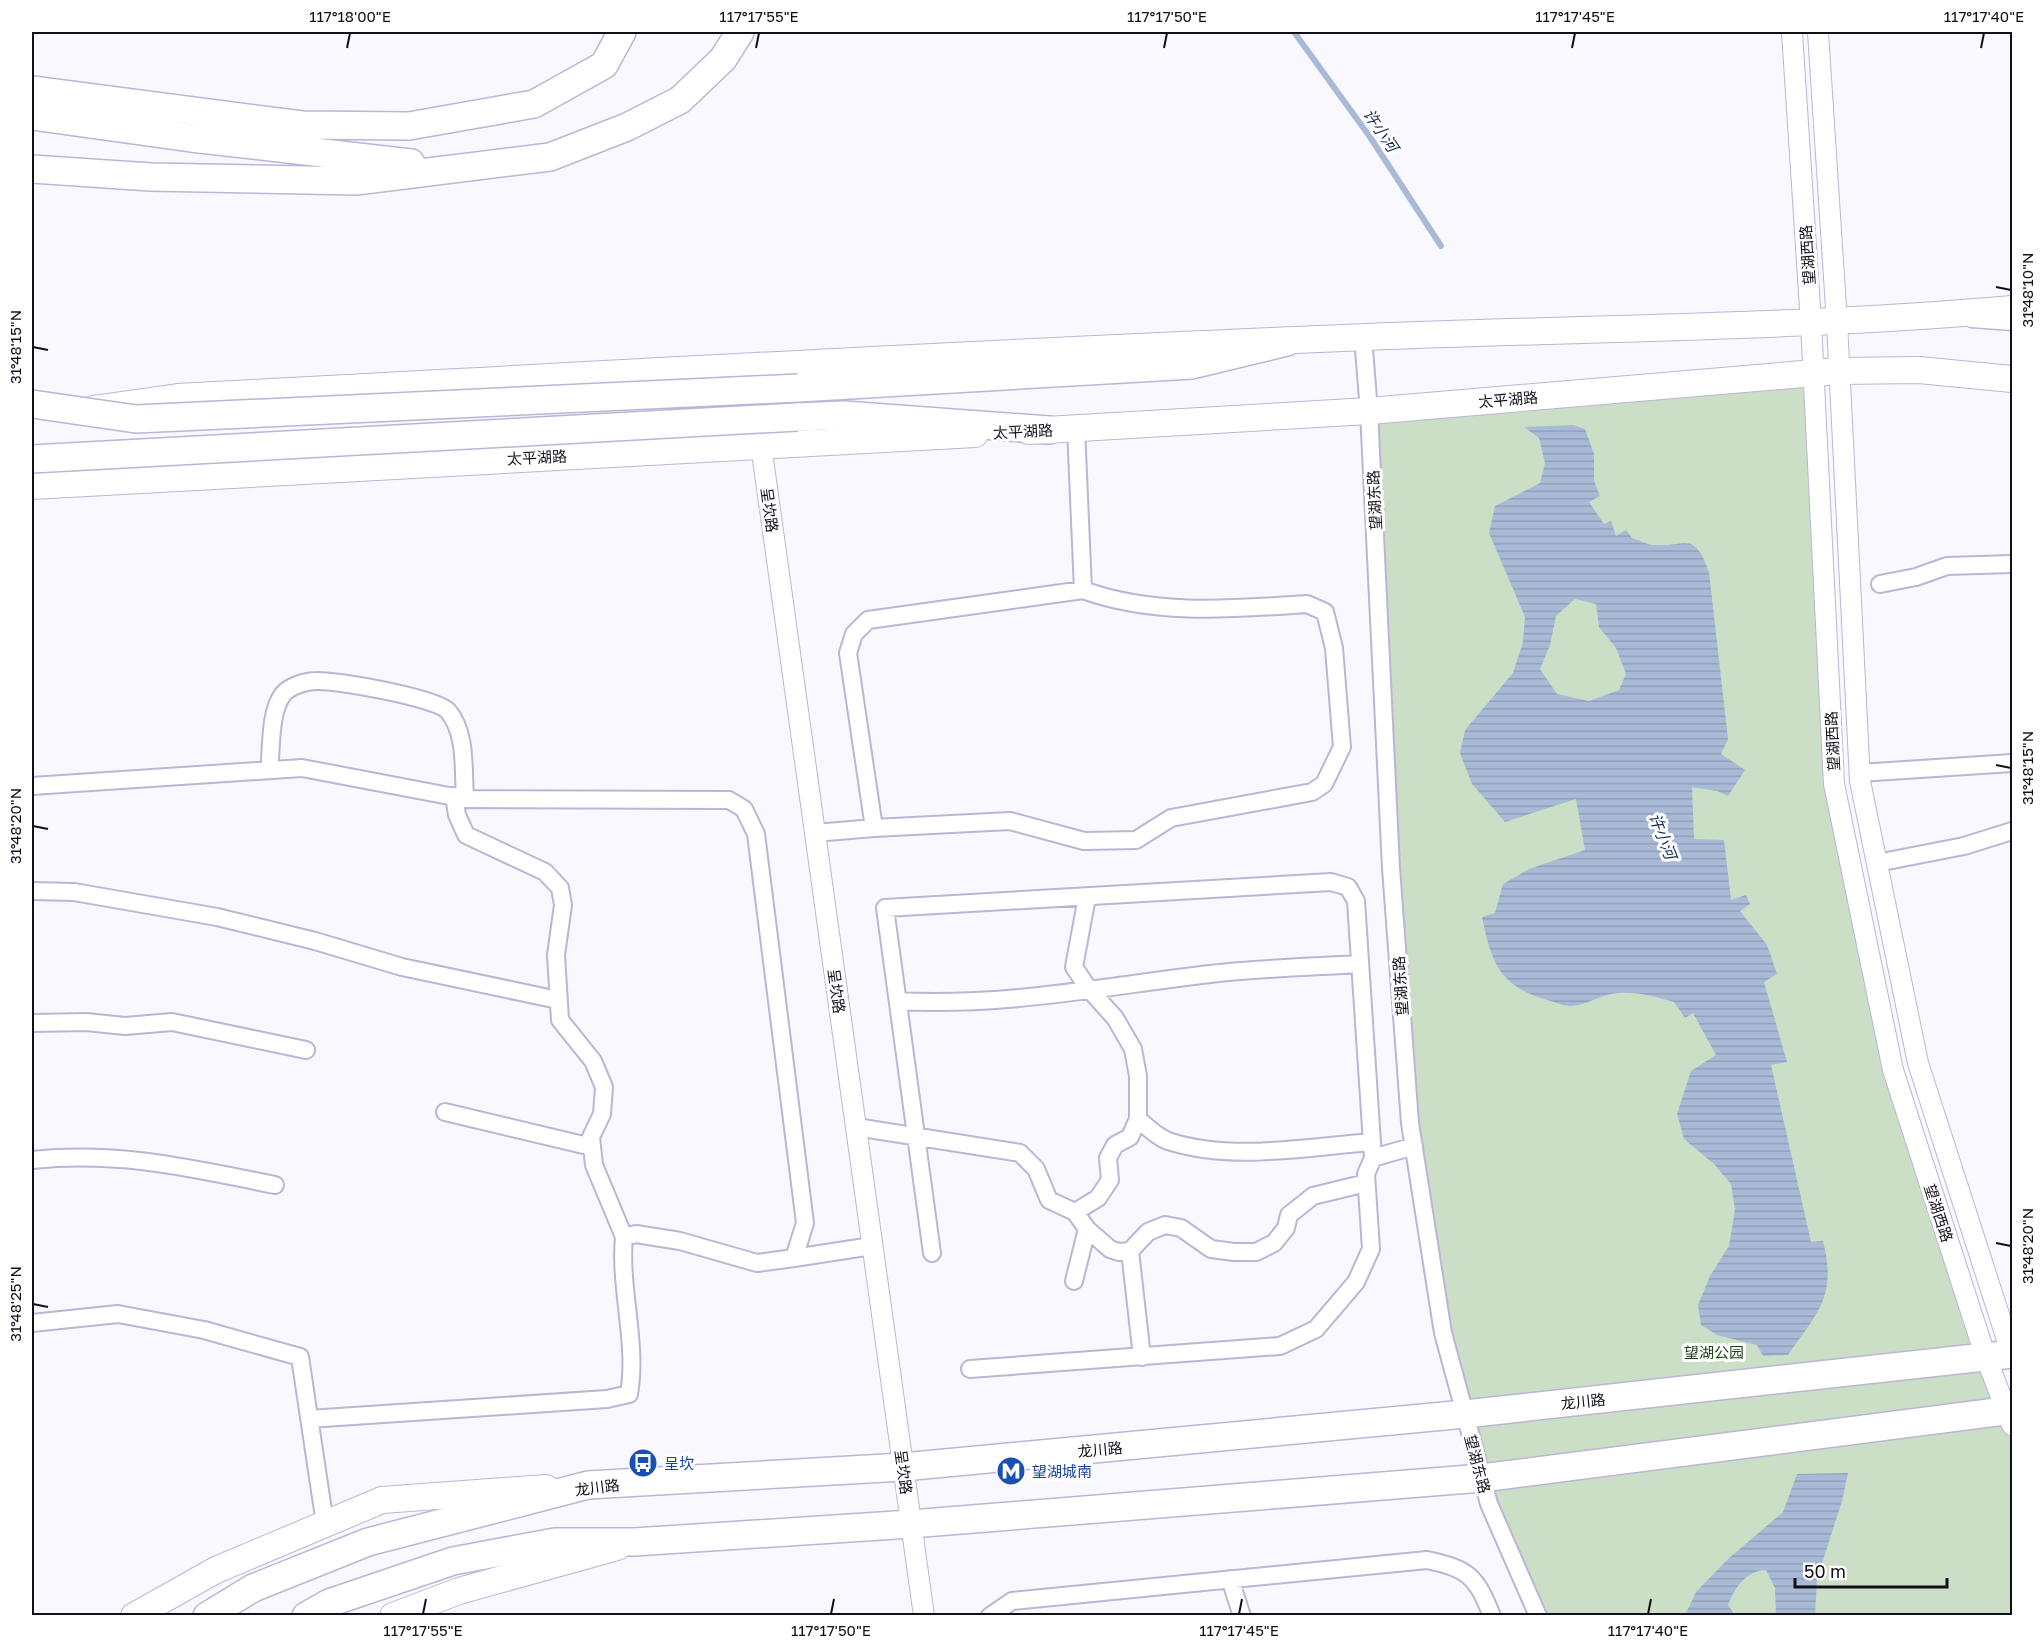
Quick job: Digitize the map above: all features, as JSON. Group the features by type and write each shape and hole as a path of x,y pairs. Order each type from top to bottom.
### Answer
{"highway":[{"path":"32,90 302,125 409,126 534,104 604,65 622,32"},
{"path":"32,169 151,177 356,181 550,157 627,128 680,100 723,59 740,32"},
{"path":"32,71 128,103"},
{"path":"32,116 385,161 477,166"},
{"path":"32,404 136,419 798,388 1192,365 1287,342"},
{"path":"32,459 844,415 1049,430"},
{"name":"龙川路","path":"207,1616 253,1588 368,1542 588,1485 903,1467 1465,1414 1985,1355 2012,1354"},
{"path":"306,1616 329,1603 453,1561 555,1542 634,1542 911,1524 1482,1478 2010,1415"}],"main road":[{"path":"32,417 178,397 1363,337 1837,323 2013,309"},
{"path":"1919,370 2013,362"},
{"name":"太平湖路","path":"32,486 1369,411 1826,372 1919,370 2013,379"},
{"path":"134,1616 216,1570 382,1500 588,1485"},
{"path":"393,1616 459,1591 634,1542"}],"street":[{"name":"望湖西路","path":"1792,32 1811,323 1826,372 1859,772 1918,1064 2012,1354"},
{"name":"望湖西路","path":"1818,32 1837,323 1826,372 1834,784 1893,1070 1985,1355 2010,1415"},
{"name":"望湖东路","path":"1363,337 1369,411 1391,868 1414,1146 1443,1333 1489,1504 1539,1616"},
{"name":"呈坎路","path":"757,366 760,445 924,1616"},
{"path":"1076,428 1083,590"},
{"path":"1880,584 1916,577 1947,566 2013,564"},
{"path":"815,833 1010,821 1084,841 1136,840 1171,818 1312,792 1324,784 1342,747 1334,648 1325,612 1307,604 1182,609 1139,605 1083,590 868,620 854,634 848,653 874,828"},
{"path":"269,770 276,714 283,694 296,685 316,681 402,695 447,709 459,728 460,798 457,815 466,835 545,872 560,888 563,905 556,955 560,1020 593,1061 604,1087 602,1114 591,1137 592,1147 594,1165 624,1237 621,1267 633,1374 629,1394 607,1399 309,1419"},
{"path":"1859,772 2013,763"},
{"path":"32,786 302,768 460,798 729,800 744,809 756,834 805,1223 794,1258"},
{"path":"1877,863 1964,846 2013,831"},
{"path":"932,1252 885,908 1331,882 1348,887 1356,901 1372,1150 1365,1174 1371,1249 1356,1282 1316,1329 1280,1346 970,1369"},
{"path":"32,891 74,892 217,917 315,941 402,968 558,1000"},
{"path":"1076,1212 1098,1198 1110,1180 1108,1158 1115,1145 1130,1137 1138,1119 1138,1076 1133,1049 1115,1018 1088,988 1074,967 1087,897"},
{"path":"898,1001 937,1003 1011,1000 1088,988 1213,974 1360,964"},
{"path":"32,1023 124,1026 172,1022 306,1050"},
{"path":"445,1113 592,1147"},
{"path":"1138,1119 1165,1140 1203,1148 1250,1152 1372,1150 1414,1146"},
{"path":"856,1127 1020,1153 1036,1169 1049,1200 1076,1212 1087,1229 1110,1249 1119,1252 1130,1251 1148,1232 1165,1225 1181,1228 1211,1249 1256,1252 1274,1243 1286,1228 1289,1215 1313,1196 1366,1183"},
{"path":"32,1160 74,1156 141,1159 275,1185"},
{"path":"1074,1281 1087,1229"},
{"path":"624,1237 636,1234 680,1241 757,1263 872,1246"},
{"path":"1130,1251 1142,1357"},
{"path":"32,1323 118,1314 204,1330 300,1357 325,1524"},
{"path":"990,1616 1012,1601 1427,1560 1458,1566 1480,1586 1492,1616"},
{"path":"1230,1579 1242,1616"}],"lane":[{"path":"1902,319 2013,326"}],"green space":[{"name":"望湖公园","path":"1813,373 1834,784 1893,1070 2012,1425 2012,1615 1538,1615 1465,1414 1410,1123 1369,411"}],"water":[{"path":"1573,425 1585,429 1594,454 1594,481 1600,496 1589,502 1604,524 1611,521 1616,536 1626,530 1632,538 1649,544 1693,545 1709,572 1728,739 1721,754 1745,770 1728,796 1717,791 1692,787 1694,839 1724,840 1731,900 1746,895 1750,904 1740,911 1767,945 1777,974 1764,982 1787,1062 1771,1065 1811,1242 1823,1241 1827,1260 1828,1276 1822,1302 1816,1315 1788,1355 1763,1356 1757,1345 1717,1335 1701,1325 1698,1305 1710,1276 1729,1246 1735,1210 1731,1184 1714,1164 1684,1139 1677,1114 1691,1071 1716,1055 1693,1013 1685,1018 1674,1002 1635,993 1611,994 1571,1006 1544,999 1528,993 1507,978 1499,969 1489,946 1482,917 1495,913 1503,884 1529,869 1585,850 1576,799 1505,822 1472,784 1460,753 1465,730 1513,673 1523,642 1525,617 1489,533 1495,506 1540,483 1545,463 1539,438 1524,427","holes":["1575,599 1596,604 1599,627 1616,648 1626,674 1619,690 1589,701 1557,694 1540,669 1550,645 1556,616"]},
{"path":"1848,1473 1842,1501 1817,1579 1815,1615 1776,1615 1775,1588 1766,1570 1747,1577 1734,1592 1728,1605 1735,1615 1685,1615 1696,1592 1728,1559 1783,1512 1797,1474"}],"waterway":[{"name":"许小河","path":"1294,32 1370,137 1441,246"}],"place":[{"name":"呈坎","path":"643,1463"},
{"name":"望湖城南","path":"1011,1471"}]}
